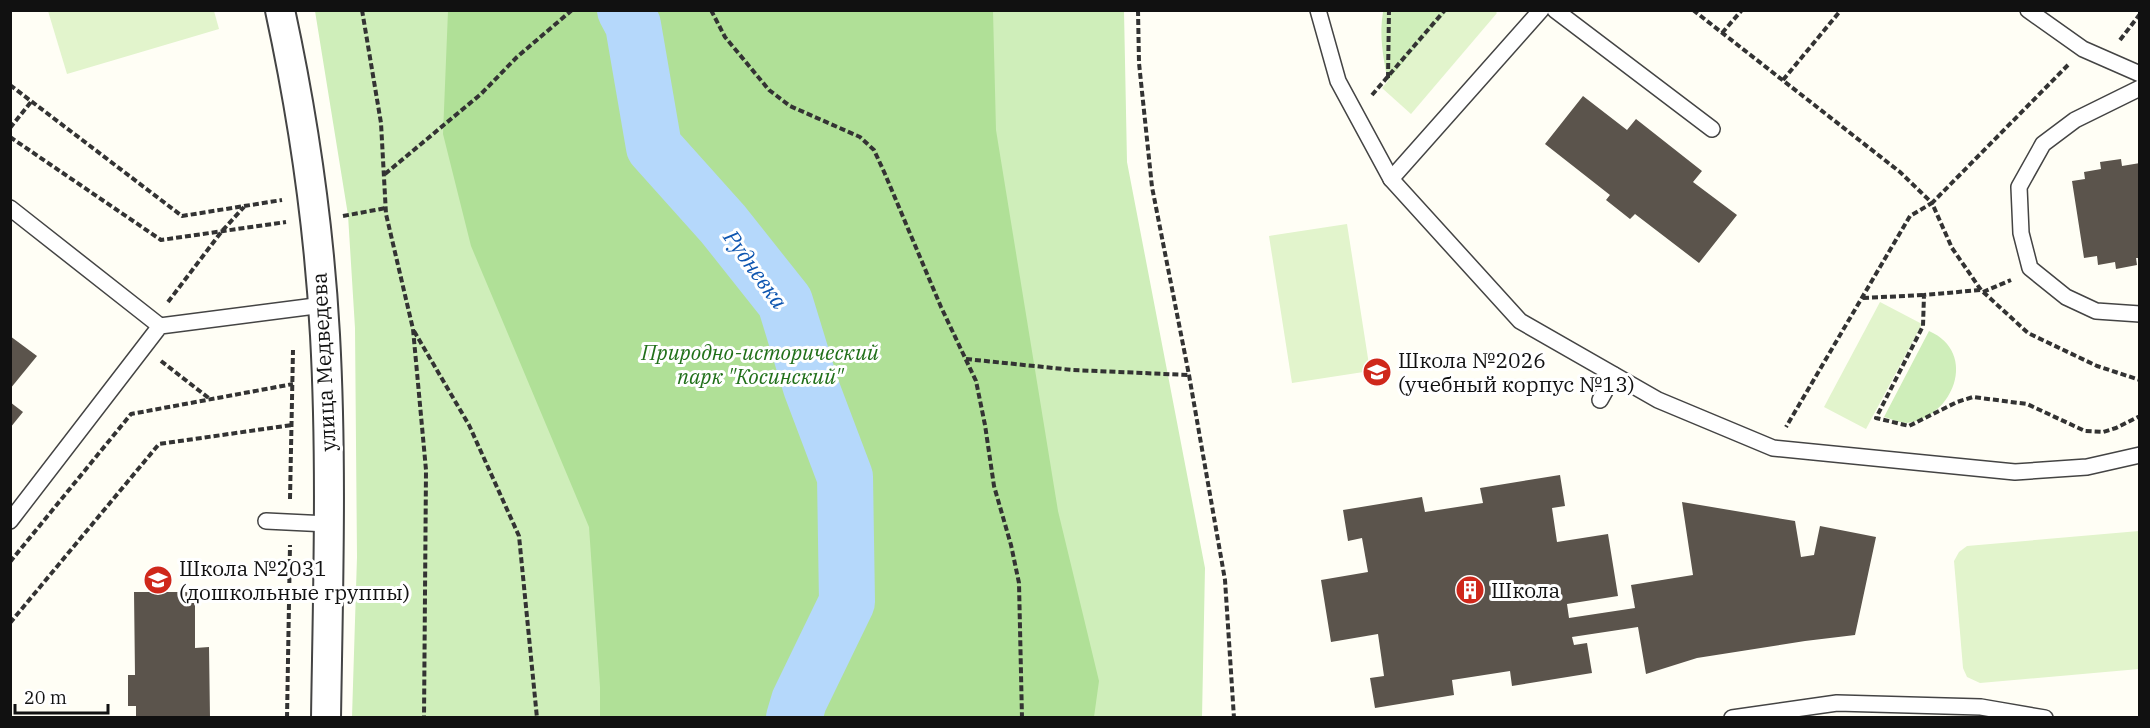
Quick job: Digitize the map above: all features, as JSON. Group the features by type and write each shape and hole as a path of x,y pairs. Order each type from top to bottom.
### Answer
{"street":[{"name":"улица Медведева","path":"280,10 300,115 323,305 328,525 326,717"}],"lane":[{"path":"1318,10 1338,81 1391,179 1520,321 1658,400 1773,448 2015,472 2087,467 2139,455"},
{"path":"1391,179 1541,10"},
{"path":"1555,10 1712,129"},
{"path":"2028,10 2083,49 2139,74"},
{"path":"2139,88 2075,120 2043,144 2019,187 2021,233 2030,268 2066,297 2096,311 2139,314"},
{"path":"10,208 157,323 323,305"},
{"path":"10,521 143,348 157,323"},
{"path":"1600,400 1614,375"},
{"path":"266,521 328,525"},
{"path":"1732,717 1837,703 1981,707 2045,717"}],"path":[{"path":"362,10 381,123 386,208 413,329 426,470 424,717"},
{"path":"384,174 481,94 517,57 572,10"},
{"path":"711,10 725,37 769,90 790,106 860,137 874,150 976,381 994,486 1011,545 1018,583 1022,717"},
{"path":"1138,10 1139,63 1152,187 1189,375 1225,580 1234,717"},
{"path":"1389,10 1388,78 1445,10"},
{"path":"1693,10 1900,172 1932,203 1910,216 1773,448"},
{"path":"1722,33 1742,10"},
{"path":"1783,80 1841,10"},
{"path":"2105,59 2139,14"},
{"path":"10,85 182,216 283,200"},
{"path":"10,128 31,102"},
{"path":"10,137 160,240 286,222"},
{"path":"282,189 286,233"},
{"path":"157,323 222,231 244,206"},
{"path":"336,216 386,208"},
{"path":"1862,298 1982,291 2000,285"},
{"path":"1924,295 1923,326 1876,418 1909,426 1957,402 1973,397 2027,404 2085,431 2103,432 2139,416"},
{"path":"287,717 292,309"},
{"path":"413,329 469,425 519,536 537,717"},
{"path":"143,348 210,399"},
{"path":"965,359 1073,370 1189,375"},
{"path":"10,562 131,414 292,384"},
{"path":"10,623 159,444 292,425"}],"green space":[{"path":"1494,10 1497,13 1411,114 1382,88 1448,11"},
{"path":"48,11 214,11 219,29 67,74"},
{"name":"Природно-исторический парк \"Косинский\"","path":"315,11 1124,11 1127,162 1205,568 1202,717 352,717 357,557 355,328 348,215"},
{"name":"Природно-исторический парк \"Косинский\"","path":"448,11 993,11 996,130 1058,511 1099,681 1094,717 600,717 589,527 471,246 443,134"},
{"path":"1448,11 1388,81 1381,29 1383,12"},
{"path":"1347,224 1370,371 1292,383 1269,236"},
{"path":"1880,302 1922,324 1866,429 1824,407"},
{"path":"1929,331 1944,341 1953,354 1956,368 1954,383 1947,397 1937,410 1923,419 1907,423 1884,417"},
{"path":"2139,531 2139,669 1980,683 1967,677 1963,668 1954,561 1959,552 1967,546"}],"building":[{"path":"1583,96 1627,130 1636,119 1702,171 1693,182 1737,215 1699,263 1635,214 1630,219 1606,200 1610,195 1545,144"},
{"path":"2121,159 2122,166 2140,163 2140,258 2136,258 2137,265 2116,269 2115,262 2098,265 2097,256 2084,258 2072,181 2085,179 2084,172 2101,169 2100,162"},
{"path":"10,336 37,356 10,389"},
{"path":"10,402 23,412 10,428"},
{"name":"Школа","path":"1560,475 1565,506 1552,508 1557,542 1608,534 1618,596 1567,604 1569,618 1635,608 1631,585 1693,575 1682,502 1795,521 1801,557 1814,555 1820,526 1876,537 1855,635 1697,658 1646,674 1638,627 1572,637 1574,645 1587,643 1592,673 1512,686 1510,671 1452,680 1454,695 1375,708 1370,678 1384,676 1378,634 1331,642 1321,580 1368,572 1362,538 1348,541 1343,510 1422,497 1425,512 1483,503 1480,488"},
{"path":"134,592 195,592 195,648 209,647 210,718 136,718 136,706 128,706 128,675 135,675"}],"waterway":[{"name":"Рудневка","path":"625,10 633,25 654,147 723,224 785,302 811,387 845,477 847,602 799,701 794,718"}],"place":[{"name":"Школа №2026 (учебный корпус №13)","path":"1377,372"},
{"name":"Школа №2031 (дошкольные группы)","path":"158,580"},
{"name":"Школа","path":"1470,590"}]}
